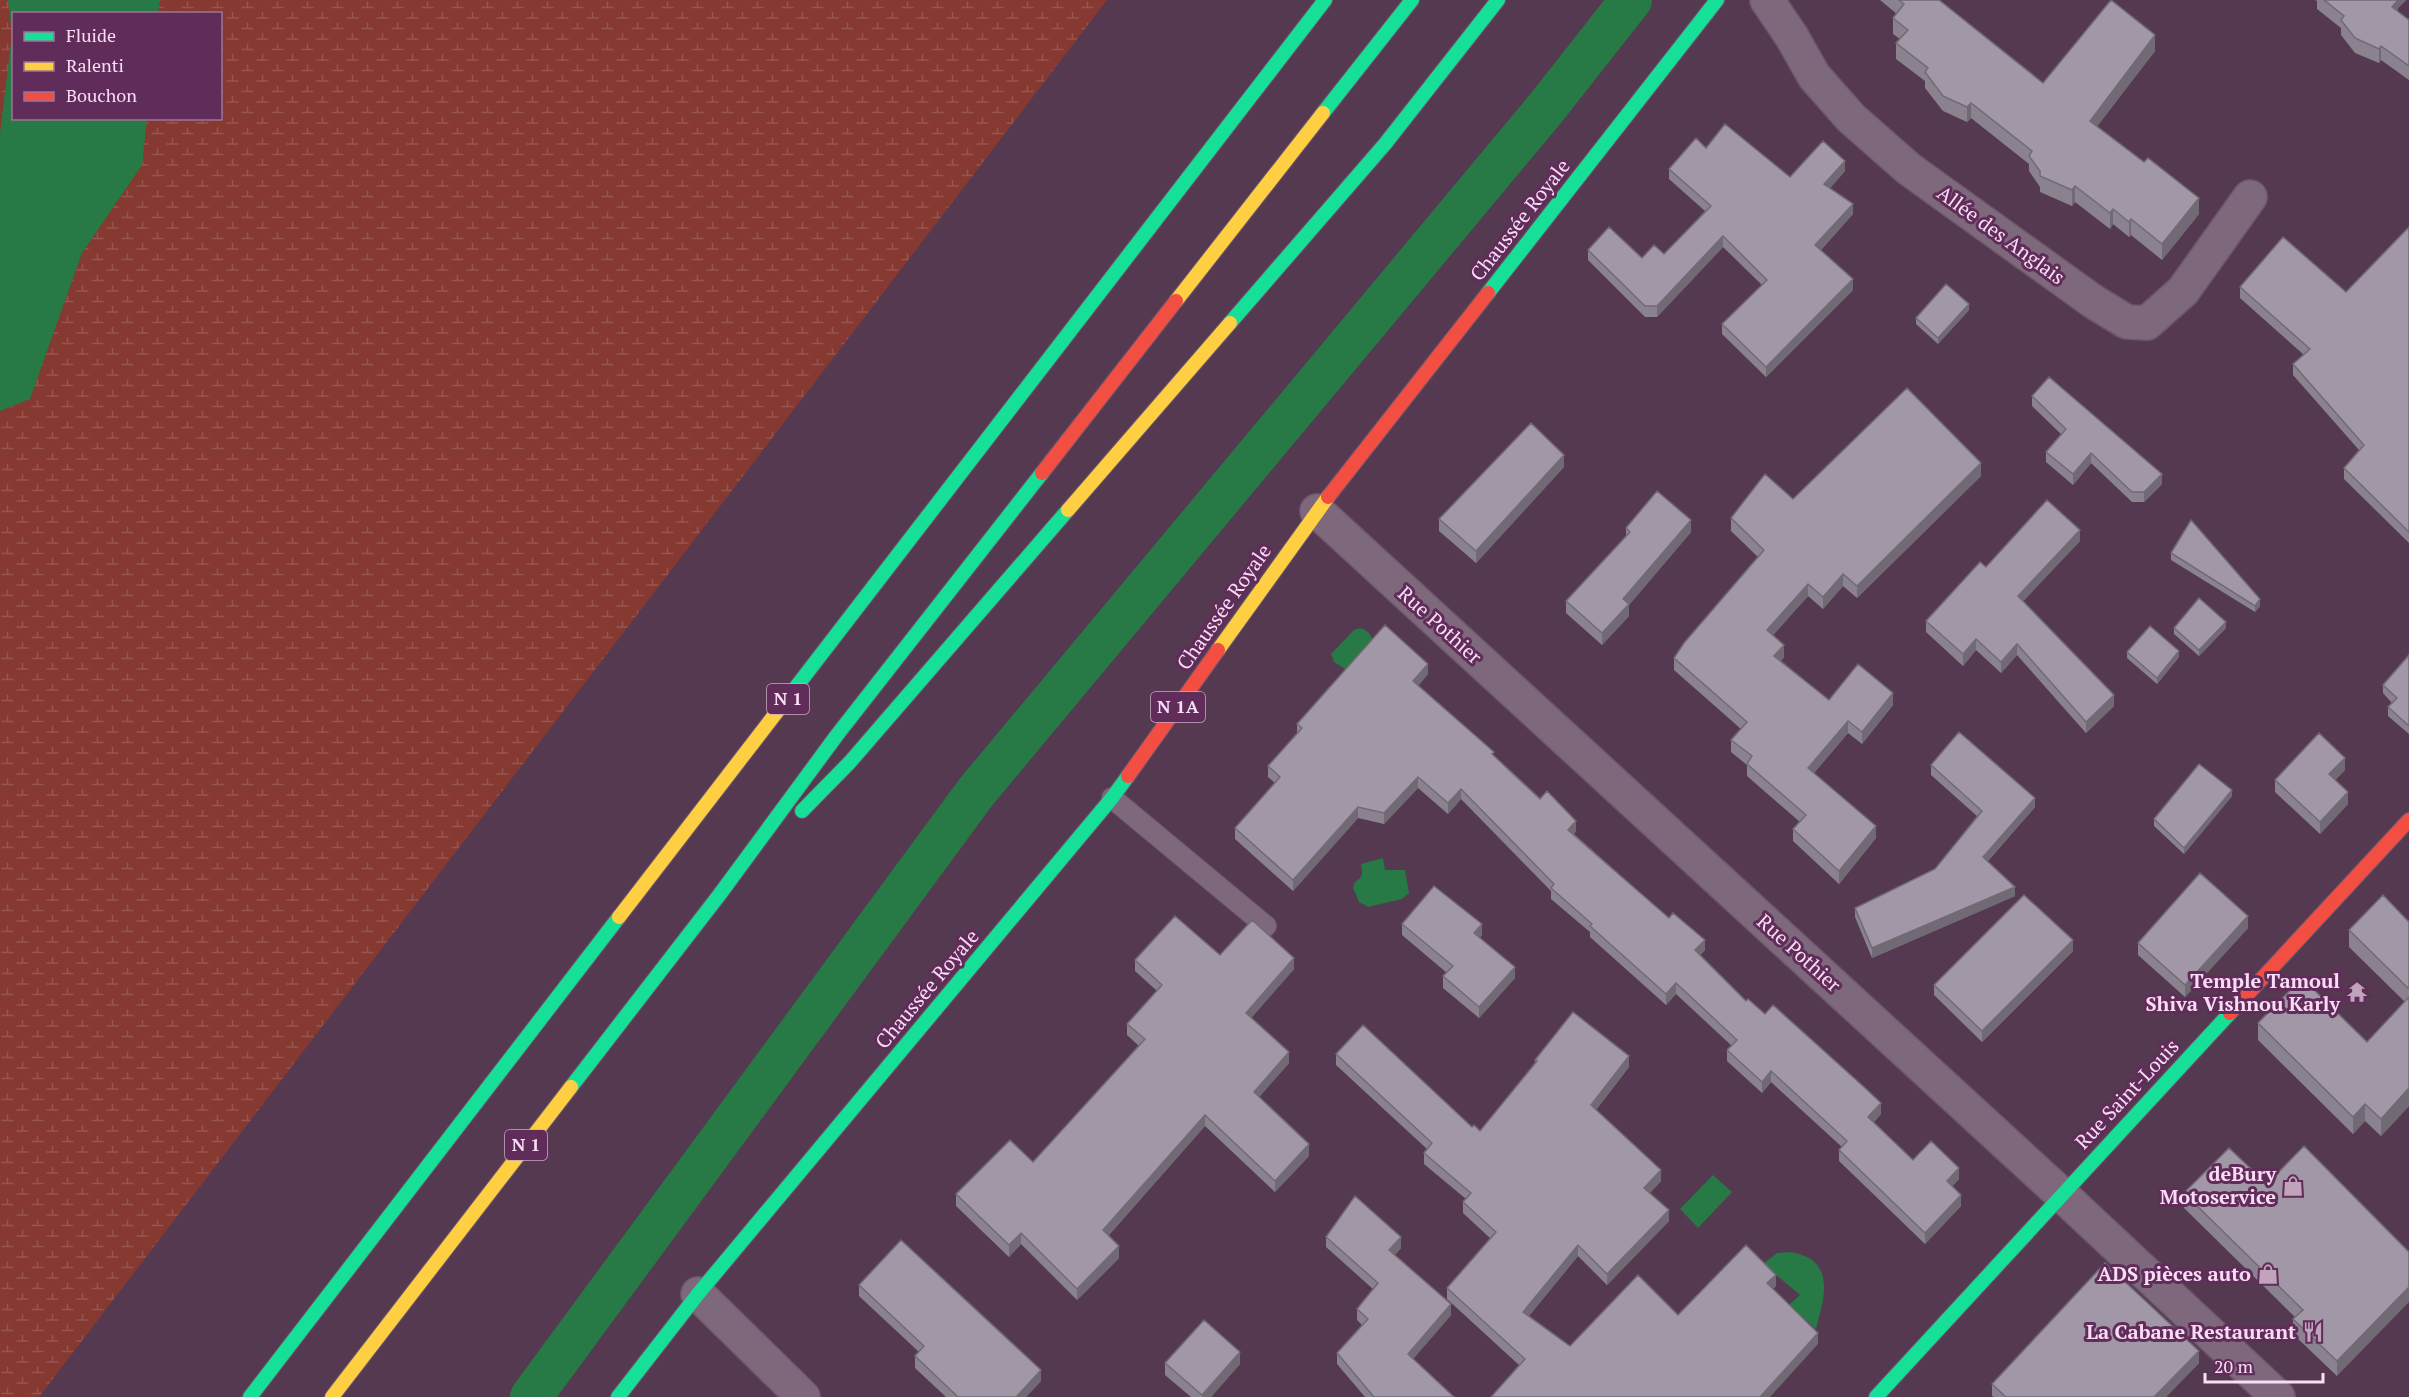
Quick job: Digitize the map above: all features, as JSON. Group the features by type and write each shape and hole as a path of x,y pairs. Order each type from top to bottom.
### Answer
{"main road":[{"name":"N 1","path":"250,1397 1325,0"},
{"name":"N 1","path":"332,1397 720,894 837,735 1412,0"},
{"path":"720,894 850,762 1385,144 1498,0"},
{"name":"Chaussée Royale","path":"618,1397 698,1294 1112,798 1317,512 1717,0"},
{"name":"Rue Saint-Louis","path":"1876,1397 2409,819"}],"street":[{"name":"Allée des Anglais","path":"1767,0 1792,37 1814,76 1851,118 1909,169 2094,302 2127,322 2147,323 2183,291 2250,197"},
{"name":"Rue Pothier","path":"1317,512 2061,1194 2278,1397"},
{"path":"698,1294 803,1397"}],"lane":[{"path":"1112,798 1266,926"}],"green space":[{"path":"0,0 1107,0 39,1397 0,1397"}],"shaded area":[{"path":"8,0 160,0 158,12 12,12 12,34"},
{"path":"12,34 12,120 147,120 142,165 82,253 30,399 0,411 0,133"},
{"path":"1360,628 1370,634 1374,646 1350,672 1334,662 1331,654 1354,630"},
{"path":"1383,858 1385,870 1405,870 1409,893 1402,899 1368,907 1359,902 1353,888 1362,875 1361,864"},
{"path":"1713,1175 1732,1192 1698,1228 1680,1209"},
{"path":"1790,1252 1805,1256 1815,1262 1821,1271 1824,1292 1816,1329 1789,1305 1800,1295 1763,1264 1777,1253"}],"building":[{"path":"1899,0 1939,0 2043,83 2111,0 2155,35 2090,121 2144,162 2148,158 2199,198 2162,244 2131,219 2129,222 2113,209 2110,213 2075,186 2072,190 2040,176 2040,171 2029,156 2032,151 1971,103 1967,107 1943,96 1925,72 1928,68 1896,43 1908,30 1893,18 1904,4"},
{"path":"2324,0 2398,0 2392,7 2409,20 2409,66 2381,46 2379,49 2355,38 2341,20 2344,16"},
{"path":"1725,124 1790,177 1823,141 1845,161 1824,184 1853,204 1815,245 1853,279 1766,367 1722,324 1767,280 1723,236 1657,306 1645,306 1588,250 1609,227 1642,258 1654,245 1664,254 1711,206 1669,169 1696,138 1706,148"},
{"path":"2409,227 2409,532 2344,468 2364,445 2293,364 2310,349 2240,287 2283,237 2346,292"},
{"path":"1946,284 1969,304 1938,338 1916,318"},
{"path":"2049,377 2162,474 2144,492 2132,492 2091,453 2073,474 2046,452 2066,429 2032,396"},
{"path":"1907,388 1981,463 1857,586 1843,574 1823,597 1808,584 1767,630 1784,645 1774,656 1829,700 1858,664 1893,693 1862,732 1848,721 1808,768 1876,826 1839,871 1793,829 1806,815 1747,764 1752,756 1731,740 1747,722 1674,658 1684,643 1764,550 1731,518 1765,474 1793,499"},
{"path":"1531,423 1564,455 1476,551 1439,519"},
{"path":"1657,491 1691,520 1623,599 1629,604 1602,633 1566,601 1630,532 1626,528"},
{"path":"2047,500 2080,530 2018,596 2114,695 2086,722 2017,644 2001,662 1976,639 1963,654 1926,621 1980,562 1986,567"},
{"path":"2191,520 2260,599 2255,606 2171,553"},
{"path":"2199,598 2226,622 2199,650 2174,628"},
{"path":"1385,625 1428,664 1413,681 1494,752 1492,754 1540,799 1547,791 1576,821 1568,830 1669,918 1673,913 1705,940 1695,950 1746,1001 1748,999 1765,1014 1773,1005 1881,1103 1868,1117 1913,1160 1931,1141 1959,1168 1947,1181 1961,1195 1925,1233 1839,1150 1847,1141 1771,1071 1762,1082 1727,1050 1737,1040 1676,983 1666,994 1590,926 1592,924 1551,888 1554,884 1461,789 1448,803 1418,777 1384,813 1358,807 1293,880 1235,828 1280,777 1268,766 1302,728 1297,724"},
{"path":"2150,626 2179,651 2157,678 2127,652"},
{"path":"2409,655 2409,726 2388,707 2397,698 2383,685"},
{"path":"1959,732 2035,798 1983,857 2015,887 1872,948 1855,908 1935,869 1982,811 1931,765"},
{"path":"2319,733 2345,758 2329,774 2348,792 2320,822 2275,780"},
{"path":"2199,764 2232,790 2184,848 2154,819"},
{"path":"2200,873 2248,916 2185,985 2138,943"},
{"path":"1434,886 1482,924 1474,933 1515,967 1479,1007 1443,976 1453,966 1402,924"},
{"path":"2024,895 2073,940 1982,1031 1934,985"},
{"path":"2383,895 2409,922 2409,989 2349,930"},
{"path":"1175,916 1220,955 1252,920 1294,958 1246,1013 1289,1052 1254,1092 1309,1144 1275,1181 1205,1115 1103,1230 1119,1246 1077,1289 1021,1233 1009,1245 956,1194 1010,1140 1033,1162 1145,1039 1127,1024 1162,985 1135,960"},
{"path":"2302,978 2367,1042 2409,997 2409,1088 2381,1119 2365,1104 2353,1117 2258,1023"},
{"path":"1573,1012 1629,1056 1591,1105 1661,1170 1644,1188 1669,1210 1607,1274 1578,1245 1523,1312 1570,1346 1638,1275 1678,1315 1746,1245 1776,1275 1767,1283 1818,1333 1760,1397 1491,1397 1525,1359 1447,1288 1496,1232 1463,1202 1471,1193 1424,1153 1432,1143 1336,1054 1363,1025 1472,1127 1474,1125 1480,1131 1537,1061 1535,1060"},
{"path":"2304,1146 2409,1252 2409,1287 2337,1361 2293,1319 2303,1310 2184,1193 2229,1148 2267,1184"},
{"path":"1355,1196 1401,1237 1389,1250 1451,1304 1408,1354 1454,1397 1374,1397 1337,1353 1368,1319 1357,1309 1378,1283 1326,1237"},
{"path":"901,1240 1041,1370 1016,1397 958,1397 915,1356 924,1346 859,1285"},
{"path":"2105,1263 2199,1351 2154,1397 2006,1397 1992,1384"},
{"path":"1204,1320 1240,1352 1202,1395 1165,1363"}],"waterway":[{"path":"531,1397 976,792 1546,108 1631,0"}],"traffic: fast":[{"path":"793,691 1325,0"},
{"path":"1323,113 1412,0"},
{"path":"1230,323 1385,144 1498,0"},
{"path":"1488,293 1717,0"},
{"path":"571,1087 720,894 837,735 1042,473"},
{"path":"802,811 850,762 1068,510"},
{"path":"618,1397 698,1294 1128,776"},
{"path":"250,1397 619,917"},
{"path":"1876,1397 2230,1013"}],"traffic: slow":[{"path":"1176,301 1323,113"},
{"path":"1068,510 1230,323"},
{"path":"1218,650 1328,497"},
{"path":"619,917 793,691"},
{"path":"332,1397 571,1087"}],"traffic: jam":[{"path":"1328,497 1488,293"},
{"path":"1042,473 1176,301"},
{"path":"1128,776 1218,650"},
{"path":"2230,1013 2409,820"}],"place":[{"name":"Temple Tamoul Shiva Vishnou Karly","path":"2357,992"},
{"name":"deBury Motoservice","path":"2293,1186"},
{"name":"ADS pièces auto","path":"2268,1274"},
{"name":"La Cabane Restaurant","path":"2313,1332"}]}
